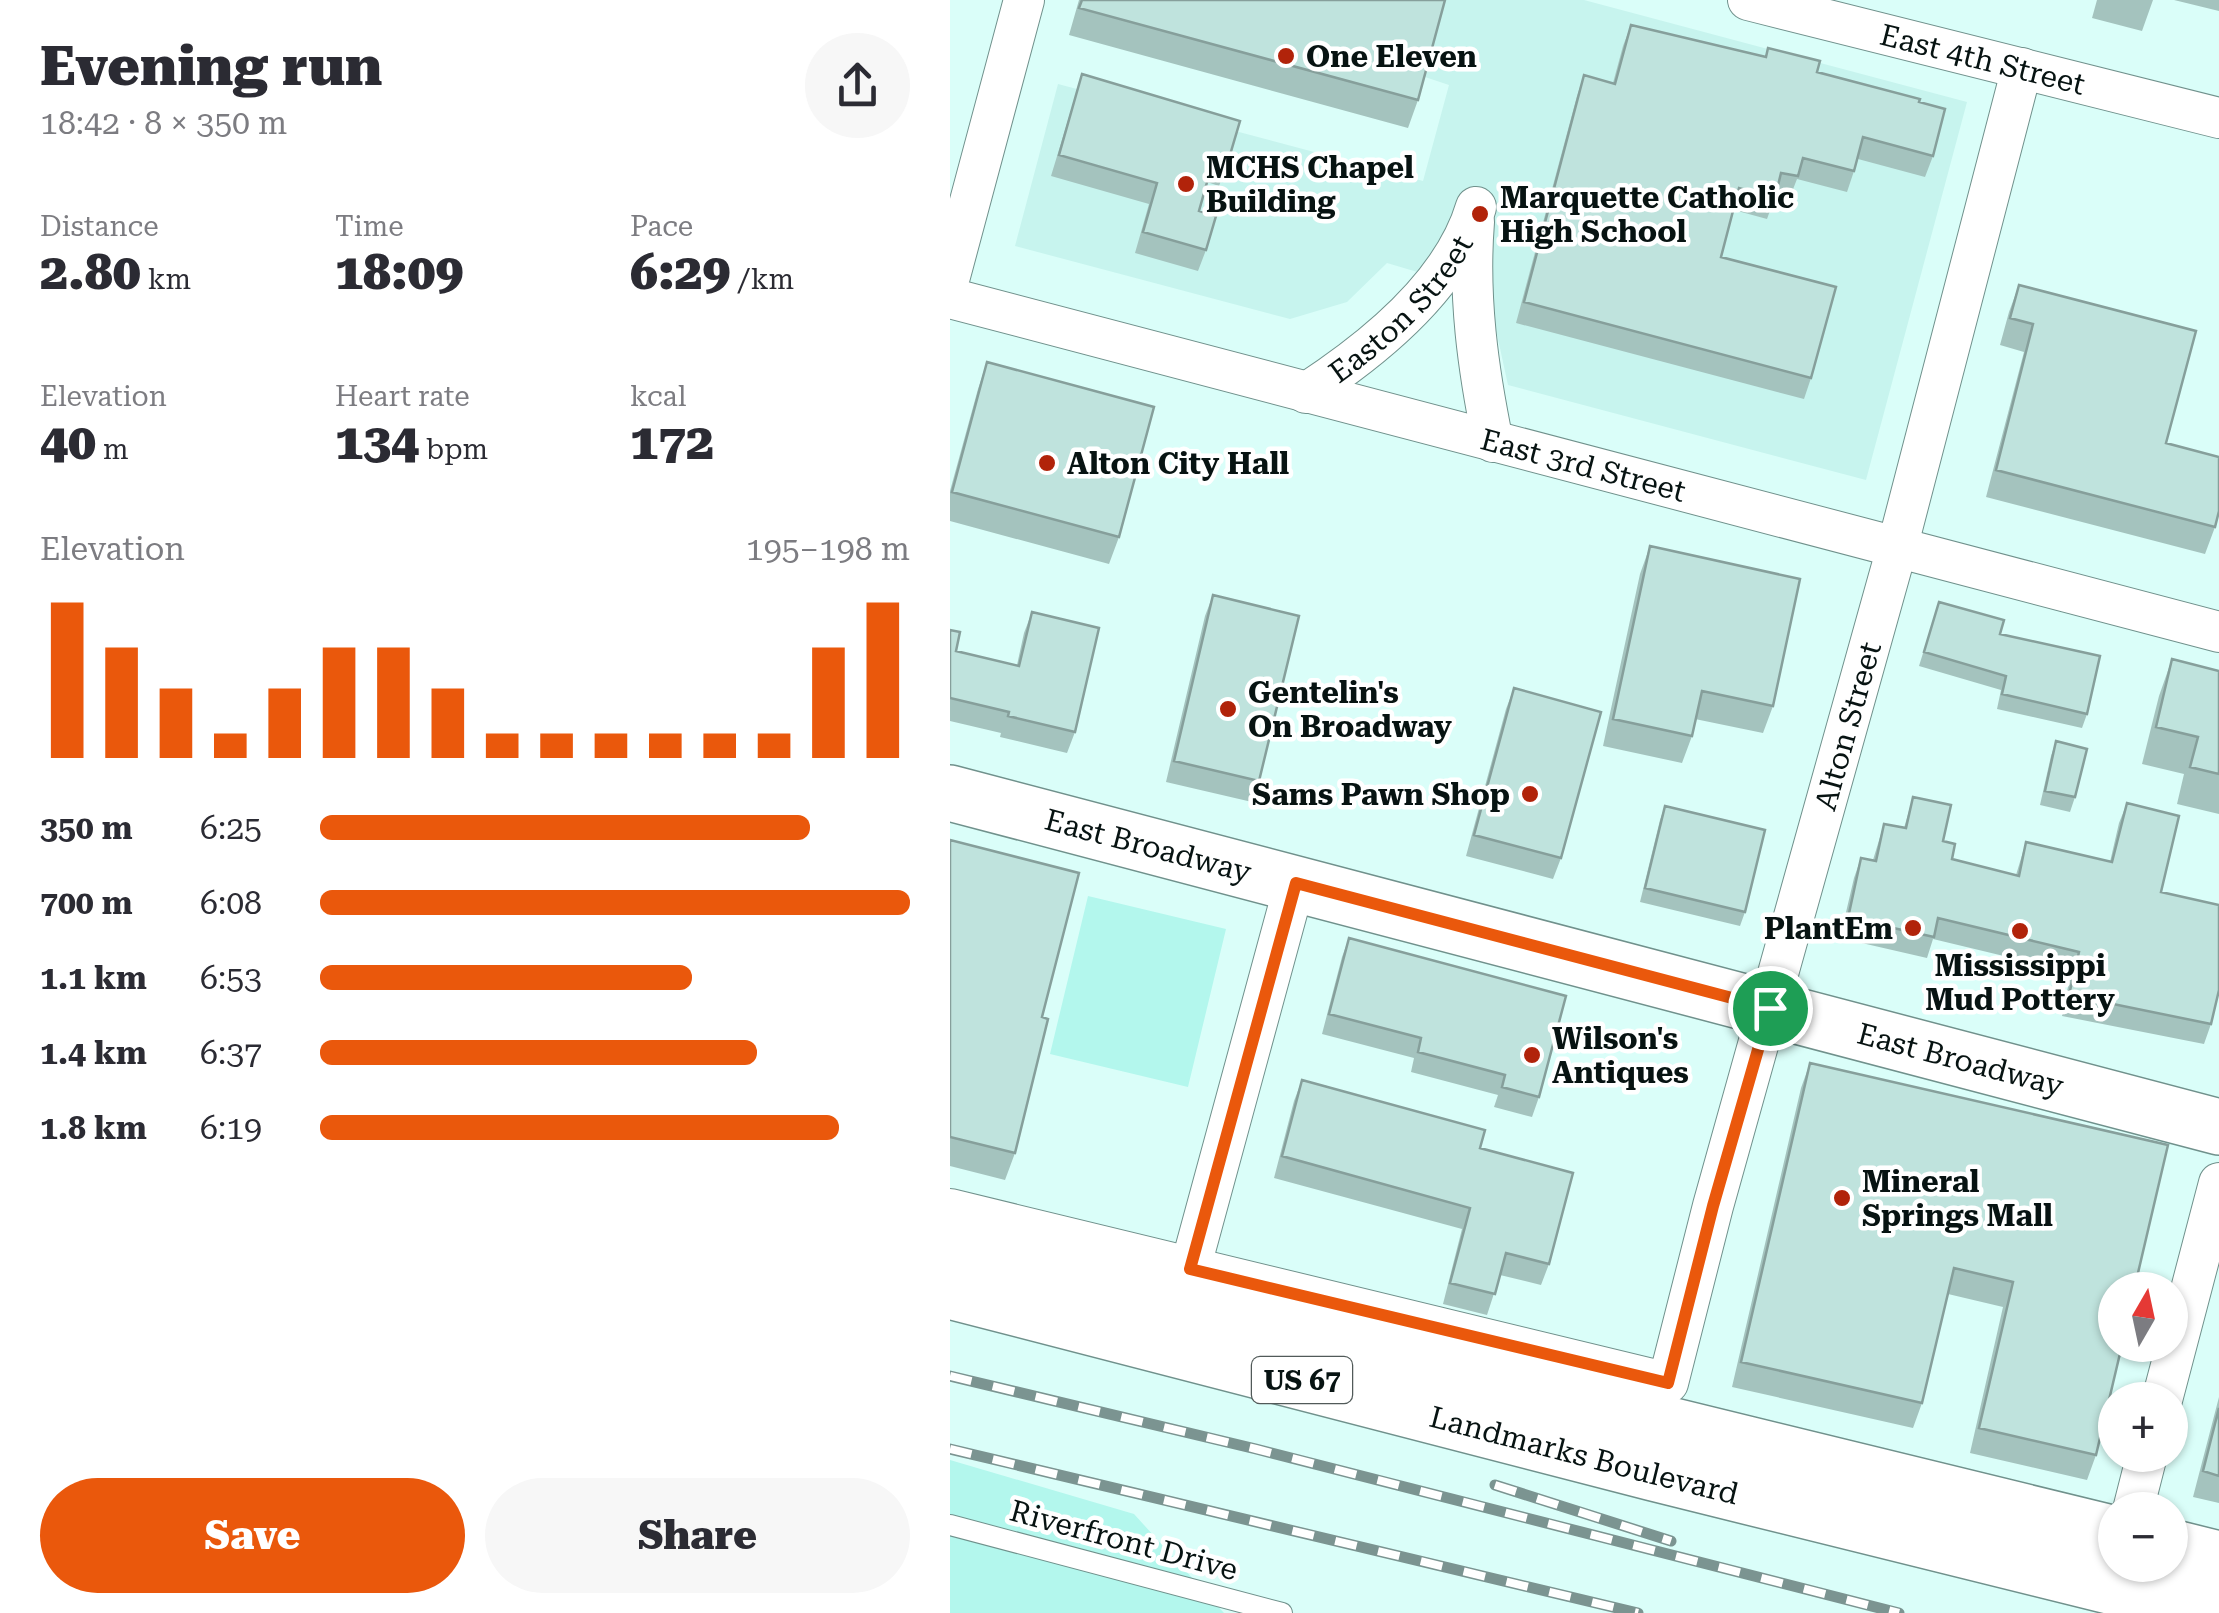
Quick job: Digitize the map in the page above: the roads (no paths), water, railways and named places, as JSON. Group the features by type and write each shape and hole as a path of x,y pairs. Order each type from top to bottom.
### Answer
{"main road":[{"name":"East Broadway","path":"950,793 2219,1127"},
{"name":"Landmarks Boulevard","path":"950,1248 2098,1530"},
{"name":"Landmarks Boulevard","path":"950,1291 2218,1613"},
{"path":"2188,1551 2219,1559"}],"street":[{"path":"950,276 1024,0"},
{"name":"East 4th Street","path":"1756,1 2219,118"},
{"name":"Alton Street","path":"1190,1269 1668,1383 1713,1206 1897,548 2022,68"},
{"name":"Easton Street","path":"1306,393 1350,364 1394,326 1454,256 1469,231 1476,207 1474,325 1493,442"},
{"name":"East 3rd Street","path":"950,298 2219,632"},
{"path":"950,1209 1190,1269 1296,883"},
{"path":"2167,1382 2219,1183"}],"lane":[{"name":"Riverfront Drive","path":"950,1526 1282,1613"}],"railway":[{"path":"950,1376 1256,1449 1899,1613"},
{"path":"950,1449 1638,1613"},
{"path":"1495,1485 1671,1541"}],"place":[{"name":"One Eleven","path":"1286,56"},
{"name":"MCHS Chapel Building","path":"1186,184"},
{"name":"Marquette Catholic High School","path":"1480,214"},
{"name":"Alton City Hall","path":"1047,463"},
{"name":"Gentelin's On Broadway","path":"1228,709"},
{"name":"Sams Pawn Shop","path":"1530,794"},
{"name":"PlantEm","path":"1913,928"},
{"name":"Mississippi Mud Pottery","path":"2020,931"},
{"name":"Wilson's Antiques","path":"1532,1055"},
{"name":"Mineral Springs Mall","path":"1842,1198"}]}
